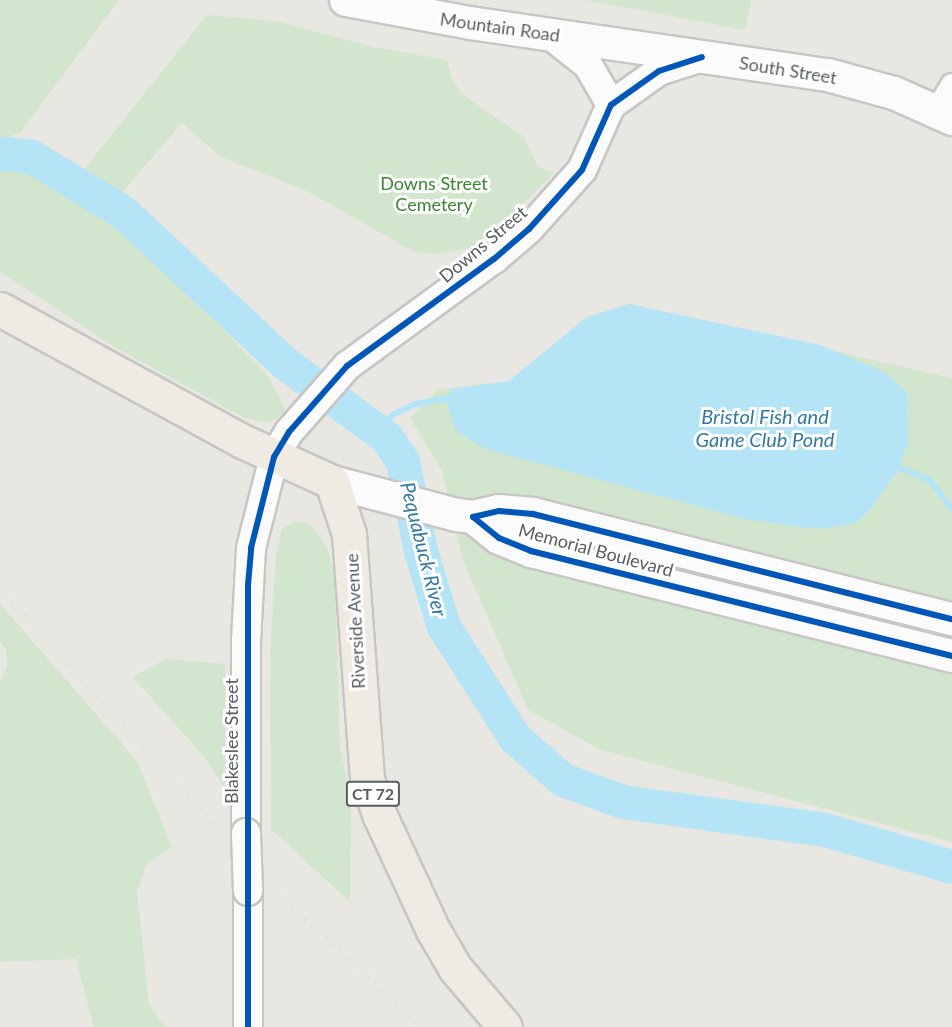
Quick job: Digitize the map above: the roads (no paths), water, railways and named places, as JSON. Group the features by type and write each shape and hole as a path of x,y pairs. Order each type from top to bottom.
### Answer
{"highway":[{"path":"0,309 274,457 332,482"},
{"name":"Riverside Avenue","path":"332,482 349,534 368,778 380,816 433,930 455,968 505,1027"}],"main road":[{"name":"Mountain Road","path":"346,0 619,45"},
{"name":"South Street","path":"619,45 828,75 947,105"},
{"name":"Memorial Boulevard","path":"332,482 465,516 499,538 531,551 952,656"},
{"name":"Memorial Boulevard","path":"465,516 499,511 533,514 952,619"}],"street":[{"path":"550,35 588,65 611,105 659,72 702,57"},
{"name":"Downs Street","path":"274,457 301,417 347,366 494,259 529,229 582,170 611,105"},
{"name":"Blakeslee Street","path":"248,1027 246,833 248,585 251,548 274,457"}],"water":[{"name":"Bristol Fish and Game Club Pond","path":"629,304 820,345 884,372 907,392 908,443 898,471 870,509 856,523 818,529 749,520 496,452 479,446 455,429 447,404 451,389 509,381 587,317"}],"waterway":[{"name":"Pequabuck River","path":"0,154 32,157 124,213 286,364 387,438 403,462 421,551 444,627 516,739 563,780 623,802 825,830 952,867"},
{"path":"377,430 394,414 415,404 456,397"},
{"path":"892,465 930,480 952,509"}],"railway":[{"path":"0,586 97,696 305,918 422,1027"}],"park label":[{"name":"Downs Street Cemetery","path":"434,194"}]}
